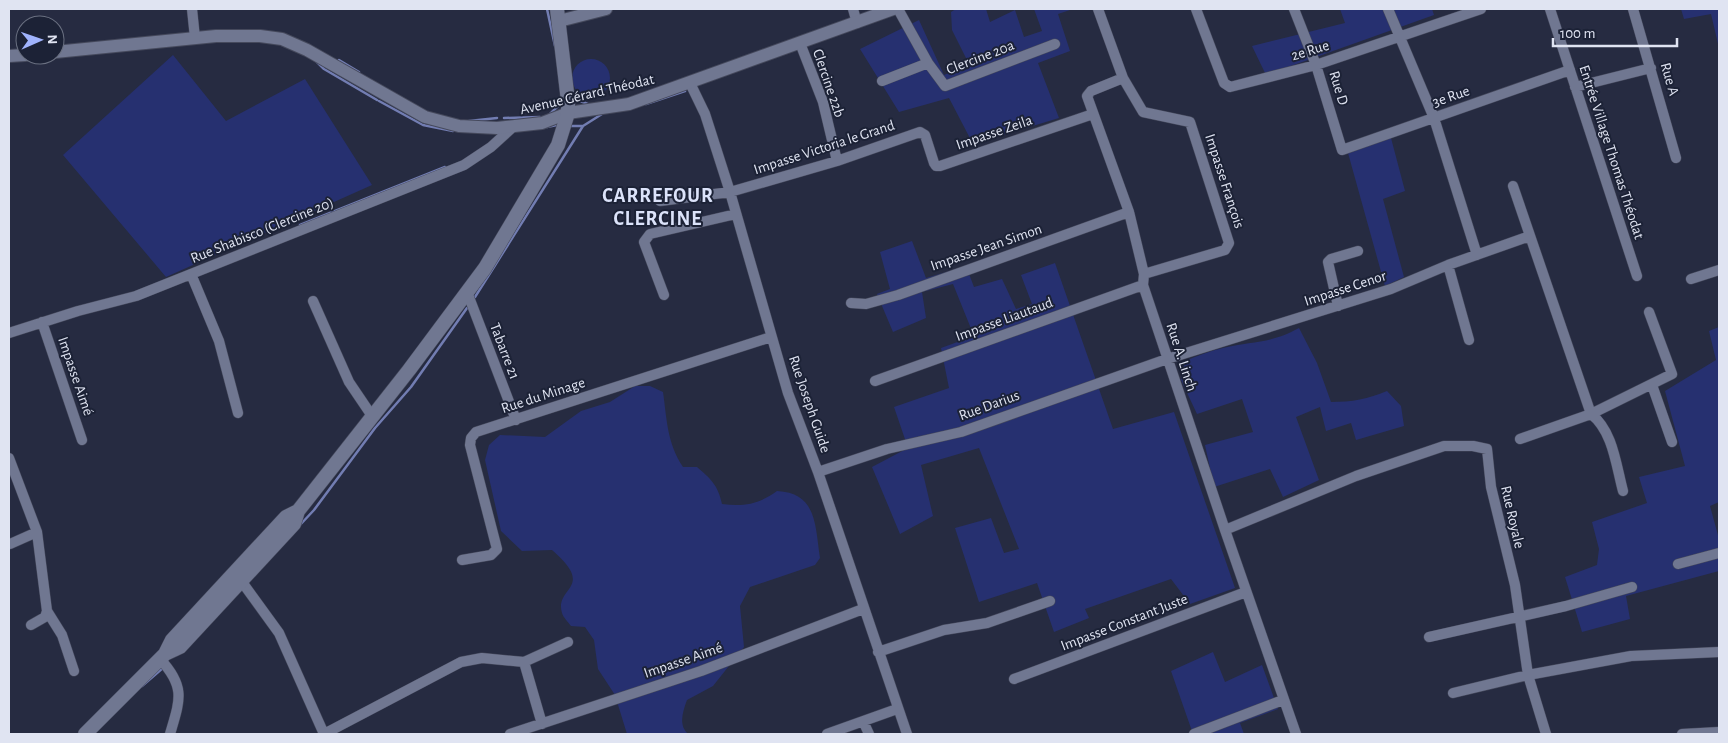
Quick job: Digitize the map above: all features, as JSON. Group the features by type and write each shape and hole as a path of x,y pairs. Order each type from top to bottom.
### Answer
{"main road":[{"path":"163,657 172,640 286,517 298,510 485,268 558,145 568,112 566,74 558,15"},
{"path":"85,734 163,657 180,648 294,524 298,510"}],"street":[{"path":"192,9 195,38"},
{"path":"558,15 606,9"},
{"path":"853,9 857,23"},
{"name":"Avenue Gérard Théodat","path":"65,51 244,35 282,39 307,50 425,117 459,126 512,127 542,123 568,112 629,104 743,62 801,47 893,9"},
{"name":"Clercine 20a","path":"898,9 928,64 941,84 948,86 1055,44"},
{"path":"1098,9 1123,78"},
{"name":"2e Rue","path":"1196,9 1224,83 1230,88 1316,65 1469,11 1481,9"},
{"name":"Rue D","path":"1294,9 1316,65 1342,150"},
{"path":"1388,9 1398,37 1434,118 1477,255"},
{"name":"Entrée Village Thomas Théodat","path":"1550,9 1637,276"},
{"name":"Rue A","path":"1633,9 1676,158"},
{"name":"Clercine 22b","path":"801,47 822,102 837,161"},
{"path":"882,81 928,64"},
{"path":"1575,87 1651,68"},
{"name":"3e Rue","path":"1342,150 1570,70"},
{"name":"Rue A. Linch","path":"1123,78 1088,93 1093,114 1129,212 1144,274 1143,285 1167,359 1296,734"},
{"name":"Impasse François","path":"1123,78 1143,112 1190,122 1229,243 1225,250 1144,274"},
{"name":"Rue Joseph Guide","path":"690,83 705,114 730,192 788,393 818,472 907,734"},
{"name":"Impasse Zeila","path":"925,135 934,163 936,166 940,166 1093,114"},
{"name":"Rue Shabisco (Clercine 20)","path":"9,333 136,296 464,165 491,146 512,127"},
{"name":"Impasse Victoria le Grand","path":"660,201 730,192 837,161 920,132 925,135"},
{"path":"1513,186 1591,414 1601,422 1608,436 1623,491"},
{"name":"Impasse Jean Simon","path":"851,303 866,304 898,295 1129,212"},
{"path":"664,294 644,242 650,234 736,214"},
{"name":"Impasse Cenor","path":"1167,359 1391,289 1448,265 1530,236"},
{"path":"1338,306 1328,262 1358,251"},
{"path":"1448,265 1469,340"},
{"path":"1691,278 1719,270"},
{"path":"191,274 219,341 238,412"},
{"name":"Impasse Liautaud","path":"874,381 1143,285"},
{"name":"Tabarre 21","path":"467,292 516,420"},
{"path":"312,300 348,382 372,416"},
{"path":"1520,439 1591,414 1672,374 1649,312"},
{"name":"Impasse Aimé","path":"42,322 82,440"},
{"name":"Rue du Minage","path":"462,560 491,555 497,549 470,445 471,438 476,432 771,337"},
{"name":"Rue Darius","path":"818,472 887,449 961,432 1167,359"},
{"path":"1652,385 1672,442"},
{"name":"Rue Royale","path":"1225,530 1356,476 1444,446 1473,446 1487,449 1490,487 1515,585 1528,675 1546,734"},
{"path":"9,458 37,532 47,611 62,635 74,671"},
{"path":"10,544 37,532"},
{"path":"1678,564 1719,553"},
{"path":"242,582 279,633 324,734 461,662 482,658 524,662 568,642"},
{"path":"1429,637 1519,617 1632,587"},
{"name":"Impasse Constant Juste","path":"1014,679 1246,592"},
{"path":"878,652 944,630 987,623 1050,602"},
{"name":"Impasse Aimé","path":"510,734 746,654 863,608"},
{"path":"31,625 45,617 47,611"},
{"path":"1453,693 1528,675 1631,656 1719,652"},
{"path":"163,657 174,674 178,686 178,704 170,734"},
{"path":"524,662 542,724"},
{"path":"1194,734 1283,700"},
{"path":"826,734 897,709"},
{"path":"863,722 869,734"},
{"path":"1682,734 1719,732"}],"shaded area":[{"path":"956,9 986,9 990,22 1015,10 1024,37 1042,31 1034,9 1073,9 1058,14 1070,51 1038,63 1059,118 973,144 949,98 899,112 860,49 919,20 944,75 969,64 952,30 951,12"},
{"path":"1340,9 1432,9 1434,15 1266,75 1252,46 1345,23"},
{"path":"1681,9 1719,9 1719,48 1711,14 1684,19"},
{"path":"173,55 226,121 305,79 372,185 166,277 63,155"},
{"path":"591,59 604,65 610,78 604,91 591,97 578,91 572,78 578,65"},
{"path":"1391,138 1405,191 1383,199 1404,277 1385,286 1348,153"},
{"path":"912,241 926,278 966,266 974,287 1002,279 1016,309 1032,304 1021,275 1055,263 1113,429 1174,412 1235,588 1190,604 1171,579 1085,609 1089,618 1054,632 1037,583 979,602 955,528 991,518 1004,553 1019,549 979,448 921,465 933,516 900,534 872,467 908,448 894,407 949,388 941,348 974,336 953,284 922,292 926,318 893,332 877,294 890,289 880,252"},
{"path":"1719,327 1719,502 1710,506 1719,539 1719,571 1626,596 1630,619 1582,632 1565,577 1597,565 1599,549 1592,522 1647,503 1639,477 1685,466 1665,391 1716,360 1709,331"},
{"path":"1299,328 1317,363 1331,402 1360,400 1387,391 1401,406 1404,426 1356,440 1351,423 1326,431 1320,407 1296,417 1319,480 1283,497 1270,469 1214,487 1205,445 1253,432 1242,399 1197,414 1181,380 1185,361 1218,349 1279,337"},
{"path":"635,386 650,386 663,392 671,440 678,458 683,467 697,467 710,479 716,487 722,504 751,504 777,491 790,493 807,504 812,513 817,534 820,558 815,565 750,587 740,606 744,647 713,686 687,700 682,722 688,734 627,734 615,695 598,669 594,640 585,627 571,626 562,613 561,604 563,597 573,580 571,572 552,550 522,551 501,531 485,460 489,445 500,435 545,437 581,411 610,402"},
{"path":"1213,652 1225,682 1262,665 1278,709 1240,723 1244,734 1193,734 1171,671"}],"waterway":[{"path":"547,9 555,46"},
{"path":"339,60 359,72"},
{"path":"317,62 324,69 377,100"},
{"path":"646,104 685,91"},
{"path":"578,100 590,105"},
{"path":"379,101 423,125 453,131"},
{"path":"550,114 559,105"},
{"path":"569,126 583,126 602,114"},
{"path":"504,118 540,117"},
{"path":"469,121 497,118"},
{"path":"547,127 557,125"},
{"path":"475,297 583,126"},
{"path":"300,225 445,167"},
{"path":"299,526 314,510 375,428 411,387 467,308"},
{"path":"142,686 164,667"}],"district":[{"name":"CARREFOUR CLERCINE","path":"658,206"}]}
